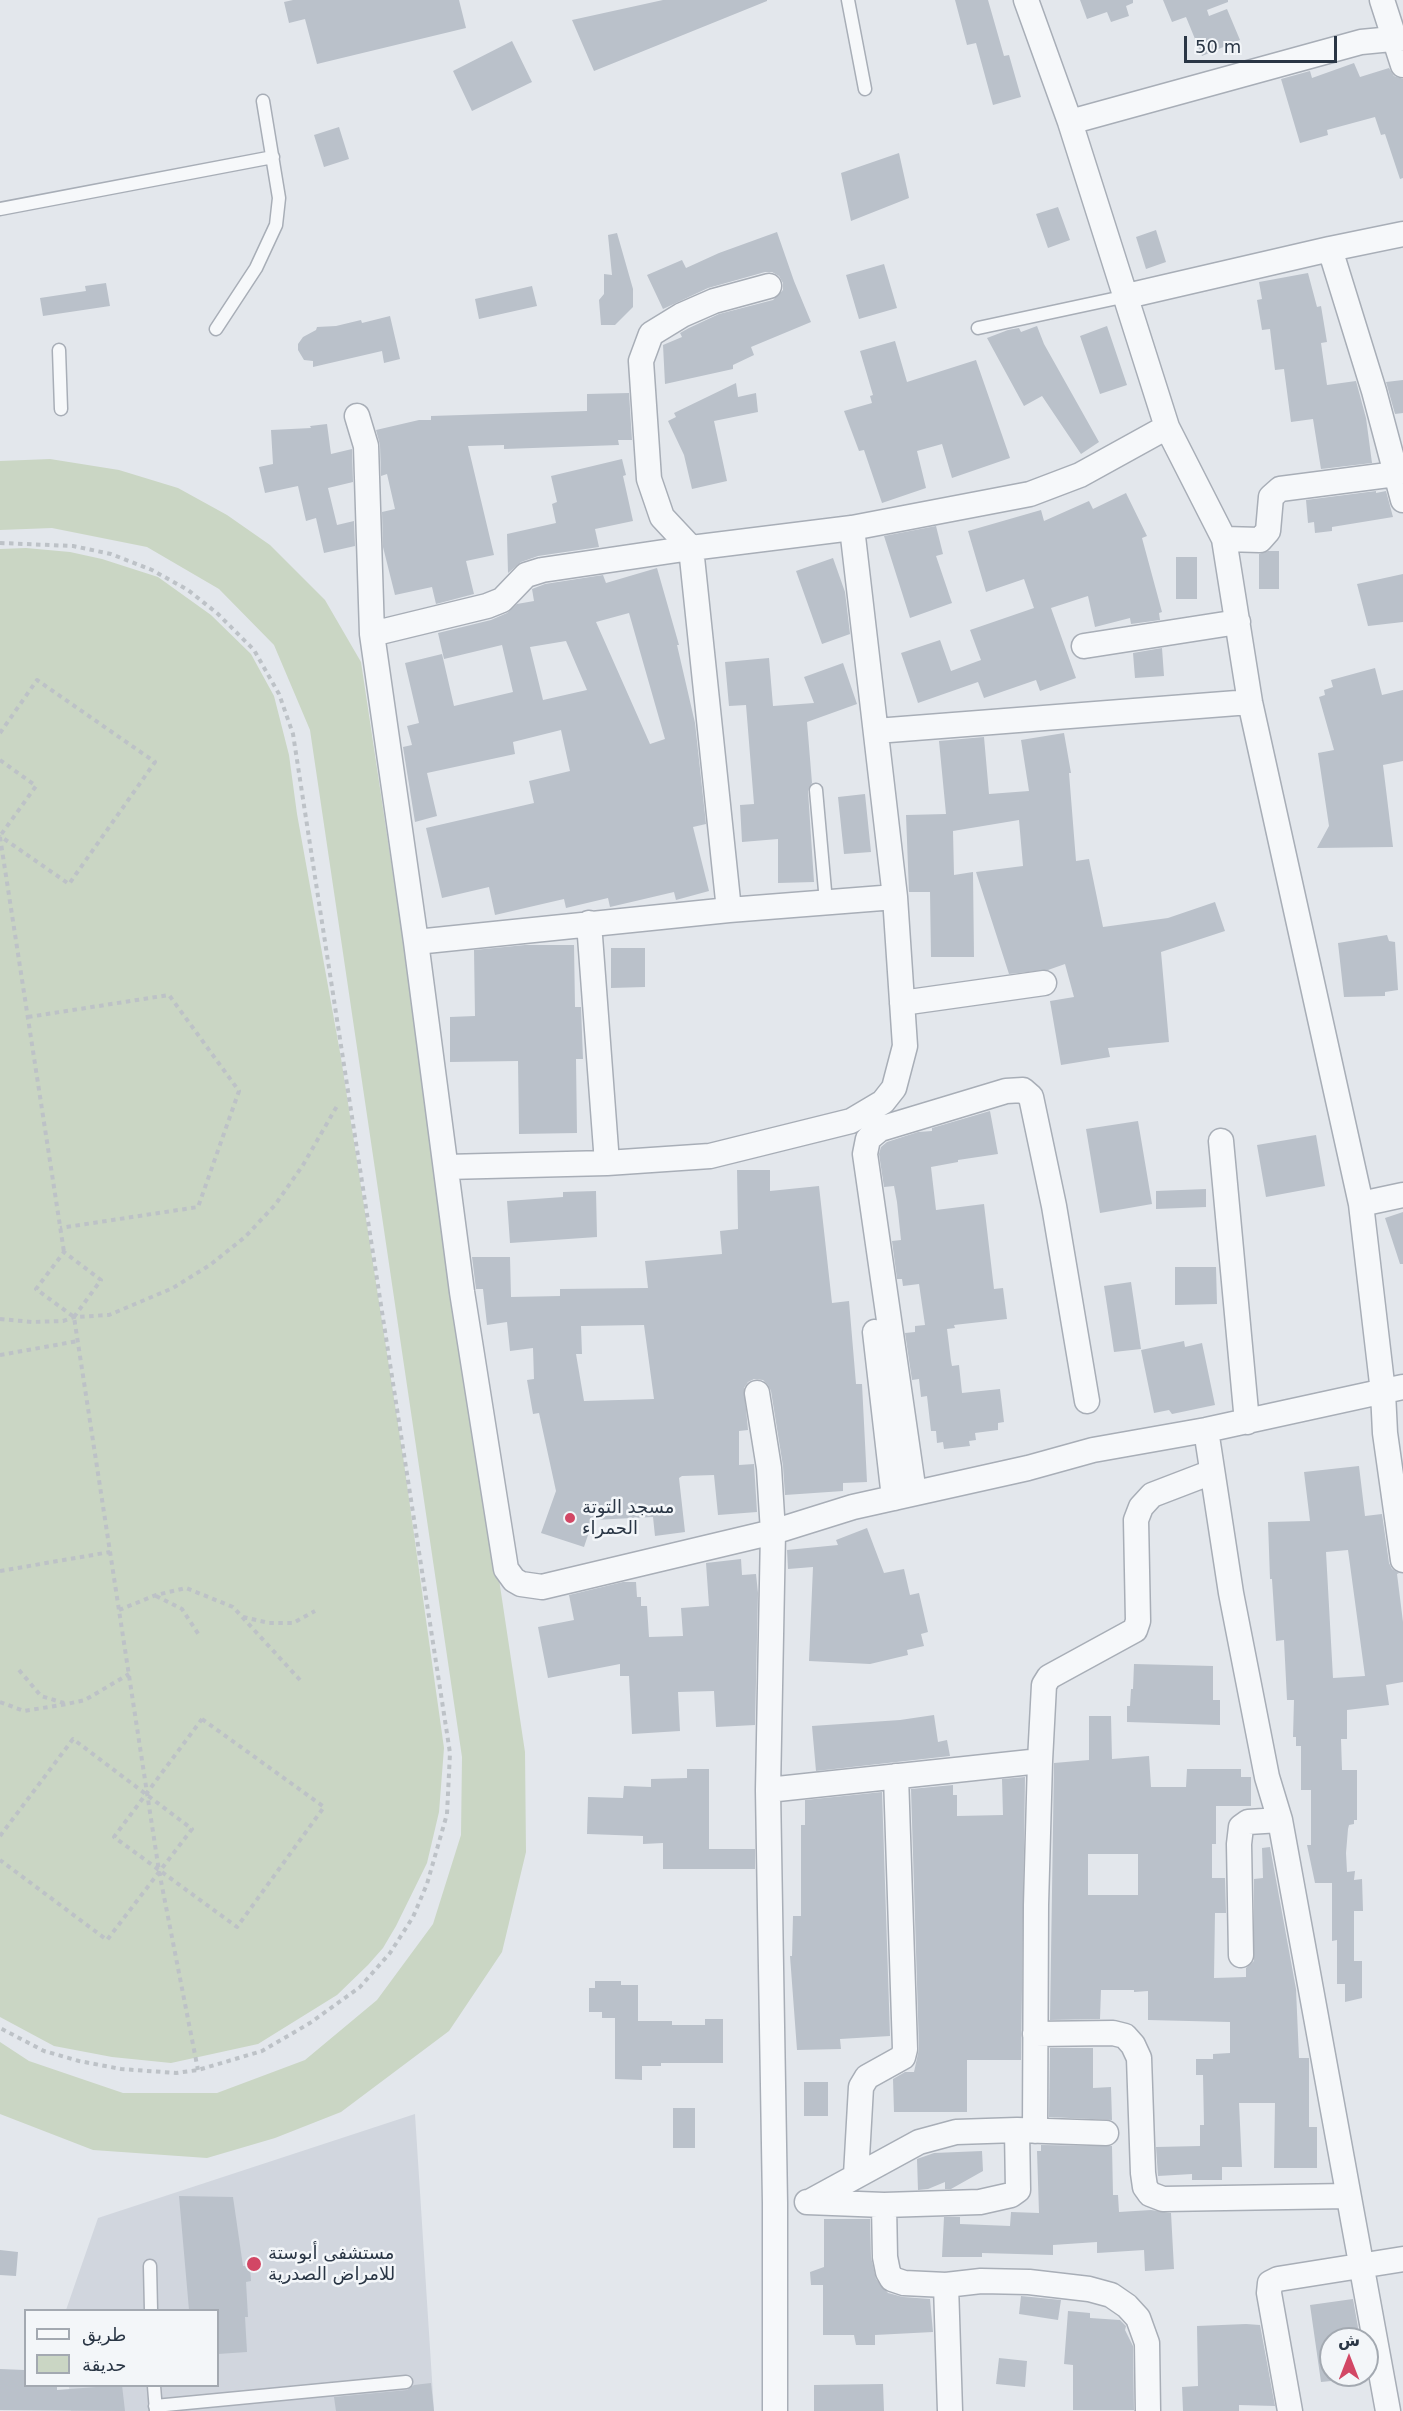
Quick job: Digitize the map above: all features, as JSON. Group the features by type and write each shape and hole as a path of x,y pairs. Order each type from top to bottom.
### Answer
{"street":[{"path":"1026,0 1070,122 1167,427 1224,539 1250,702 1361,1204 1393,1390 1385,1433 1403,1560"},
{"path":"1382,0 1399,38 1403,64"},
{"path":"1070,122 1361,42 1399,38"},
{"path":"1127,297 1403,234"},
{"path":"1330,249 1374,391 1403,500"},
{"path":"729,910 691,548 662,517 649,479 641,361 651,334 682,315 714,301 769,286"},
{"path":"357,416 366,446 372,634 416,942 462,1292 506,1569 514,1580 521,1584 542,1587 773,1532 904,1495 1028,1468 1093,1450 1206,1431 1393,1390"},
{"path":"372,634 487,606 502,600 526,575 542,570 852,528 1030,494 1080,475 1167,427"},
{"path":"1224,539 1260,540 1268,531 1271,497 1280,489 1396,474"},
{"path":"446,1167 607,1163 710,1156 851,1121 883,1102 894,1088 905,1046 895,897 852,528"},
{"path":"1084,646 1238,622"},
{"path":"876,731 1250,702"},
{"path":"416,942 589,923 895,897"},
{"path":"589,923 607,1163"},
{"path":"902,1003 1044,983"},
{"path":"904,1495 865,1154 868,1139 880,1130 1006,1091 1023,1090 1031,1097 1054,1206 1087,1401"},
{"path":"851,1121 904,1495"},
{"path":"1221,1141 1247,1422"},
{"path":"1361,1204 1403,1195"},
{"path":"757,1393 769,1468 773,1532 768,1790 775,2203 775,2411"},
{"path":"1206,1431 1231,1593 1267,1778 1280,1820 1388,2411"},
{"path":"775,2203 884,2205 980,2202 1011,2195 1018,2190 1035,2034 1040,1761 1044,1685 1049,1677 1136,1630 1138,1621 1136,1520 1141,1507 1152,1495 1212,1472"},
{"path":"768,1790 1040,1761"},
{"path":"856,2175 861,2087 867,2077 903,2057 904,2049 896,1776"},
{"path":"1241,1955 1239,1832 1244,1823 1280,1820"},
{"path":"1035,2034 1113,2033 1125,2036 1134,2045 1139,2058 1144,2180 1145,2187 1150,2194 1162,2199 1348,2196"},
{"path":"809,2202 919,2142 956,2132 1026,2130 1106,2133"},
{"path":"884,2205 885,2257 892,2279 904,2283 946,2285 981,2281 1029,2282 1089,2289 1111,2295 1127,2306 1137,2318 1147,2343 1148,2411"},
{"path":"1290,2411 1269,2293 1270,2283 1278,2279 1403,2259"},
{"path":"946,2285 950,2411"}],"lane":[{"path":"848,0 866,89"},
{"path":"216,329 256,268 276,225 279,198 263,101"},
{"path":"0,209 273,157"},
{"path":"978,328 1127,297"},
{"path":"59,350 61,409"},
{"path":"816,790 826,902"},
{"path":"150,2266 151,2309"},
{"path":"154,2387 155,2409 406,2382"}],"path":[{"path":"0,543 73,546 111,554 152,570 188,590 218,614 254,650 279,694 294,734 450,1753 447,1814 438,1848 413,1917 390,1953 360,1987 310,2023 262,2051 198,2070 176,2073 79,2061 44,2051 0,2028"},
{"path":"0,733 37,680 155,762 69,884 0,836"},
{"path":"0,760 36,786 0,836 64,1252 101,1280 74,1317"},
{"path":"28,1017 168,995 240,1091 198,1208 60,1227"},
{"path":"0,1319 63,1321 74,1317 109,1315 173,1288 210,1265 245,1237 275,1205 337,1106"},
{"path":"64,1252 36,1289 74,1317 159,1871 198,2070"},
{"path":"0,1355 78,1341"},
{"path":"0,1571 110,1552"},
{"path":"119,1610 156,1595 186,1588 233,1606 300,1680"},
{"path":"156,1595 182,1609 199,1635"},
{"path":"242,1617 269,1623 293,1623 315,1611"},
{"path":"19,1670 41,1696 67,1704"},
{"path":"1,1703 24,1711 85,1700 129,1674"},
{"path":"202,1719 324,1808 237,1927 114,1837 147,1794 202,1719"},
{"path":"0,1836 73,1739 192,1828 107,1940 0,1860"}],"shaded area":[{"name":"مستشفى أبوستة للامراض الصدرية","path":"415,2114 434,2411 71,2411 69,2387 219,2387 219,2309 66,2309 98,2218"}],"green space":[{"path":"50,459 119,470 178,488 227,515 270,545 325,600 361,662 525,1752 526,1852 502,1952 449,2031 341,2112 275,2138 207,2158 93,2150 0,2114 0,2042 29,2061 123,2093 217,2093 305,2060 377,2000 433,1924 461,1835 462,1757 310,730 274,645 219,589 147,547 52,528 0,530 0,461"},
{"path":"26,548 70,552 102,559 158,577 211,615 251,654 274,696 289,755 297,814 341,1058 403,1456 444,1748 439,1812 427,1863 383,1948 337,1995 258,2044 171,2063 112,2057 54,2046 0,2017 0,549"}],"building":[{"path":"293,0 459,0 466,28 317,64 305,19 289,23 284,2"},
{"path":"663,0 767,1 594,71 572,20"},
{"path":"955,0 988,0 1004,56 1009,55 1021,97 993,105 976,43 967,45"},
{"path":"1080,0 1133,0 1133,3 1126,6 1129,16 1111,22 1107,12 1087,19"},
{"path":"1163,0 1228,0 1228,2 1207,10 1209,16 1227,9 1240,40 1202,56 1186,17 1172,22"},
{"path":"512,41 532,82 472,111 453,71"},
{"path":"1354,63 1360,77 1389,68 1394,76 1403,79 1403,178 1400,179 1385,134 1381,135 1375,117 1327,130 1328,135 1300,143 1281,79 1310,71 1312,78"},
{"path":"339,127 349,159 324,167 314,135"},
{"path":"899,153 909,198 851,221 841,173"},
{"path":"1058,207 1070,240 1048,248 1036,214"},
{"path":"1156,230 1166,262 1146,269 1136,237"},
{"path":"777,232 811,322 751,347 754,355 733,365 733,369 665,384 663,345 682,337 680,333 689,328 719,314 773,300 783,290 783,283 779,276 772,272 765,272 708,288 663,309 647,275 682,260 686,268 719,253"},
{"path":"617,233 633,289 633,307 615,325 601,325 599,300 604,294 604,274 612,275 608,235"},
{"path":"884,264 897,308 859,319 846,275"},
{"path":"1308,273 1317,307 1321,306 1327,342 1321,343 1327,385 1356,381 1366,418 1372,463 1321,469 1313,419 1291,422 1284,369 1275,370 1270,329 1262,330 1257,300 1262,299 1259,282"},
{"path":"106,283 110,306 43,316 40,298 86,291 85,286"},
{"path":"532,286 537,306 479,319 475,299"},
{"path":"390,316 400,359 384,363 382,351 313,367 313,361 304,360 298,350 298,344 303,337 316,330 317,327 336,326 361,320 362,323"},
{"path":"1037,326 1044,344 1099,442 1081,454 1042,396 1024,406 987,338 1008,330 1019,328 1021,332"},
{"path":"1107,326 1127,385 1100,394 1080,336"},
{"path":"895,341 907,382 976,360 1010,458 952,478 942,444 917,451 926,488 882,503 864,450 859,451 844,411 872,403 870,396 873,395 860,351"},
{"path":"1403,380 1403,413 1395,414 1386,382"},
{"path":"736,383 738,397 756,393 758,412 714,421 727,481 692,489 684,455 668,421 676,417 674,413"},
{"path":"629,393 632,440 618,440 619,445 504,449 504,445 468,446 494,555 466,561 474,594 436,604 432,587 395,595 383,547 382,512 395,509 387,474 381,476 380,445 376,430 419,420 431,420 431,416 587,411 587,394"},
{"path":"327,424 331,454 352,449 353,482 328,488 337,525 354,521 355,546 324,553 316,518 306,521 298,486 265,493 259,467 273,464 271,430 311,428 310,426"},
{"path":"622,459 626,475 623,476 633,521 595,529 599,547 538,556 521,562 508,573 507,534 556,523 552,504 557,502 551,476"},
{"path":"1376,491 1376,493 1386,491 1393,517 1332,527 1332,531 1315,533 1314,522 1308,523 1306,500"},
{"path":"1126,493 1147,536 1142,538 1162,612 1159,613 1160,620 1131,624 1130,618 1095,627 1088,596 1051,608 1076,678 1040,691 1036,680 984,698 978,682 918,703 901,653 940,640 951,671 981,660 970,630 1034,608 1024,579 986,592 968,531 1041,510 1044,521 1089,501 1093,509"},
{"path":"936,526 943,554 936,556 952,603 910,618 884,536"},
{"path":"1279,551 1279,589 1259,589 1259,554"},
{"path":"1176,557 1197,557 1197,599 1176,599"},
{"path":"833,558 845,592 850,634 822,644 796,571"},
{"path":"657,568 679,645 677,645 695,723 706,824 693,827 709,891 676,900 674,892 610,907 608,898 566,908 564,899 495,915 489,887 442,898 426,828 534,803 529,781 570,771 561,730 513,742 515,754 427,773 437,816 415,822 403,747 412,745 407,726 419,723 405,663 442,654 454,706 513,692 502,645 444,659 438,633 491,620 507,613 517,604 534,601 532,589 545,584 603,575 606,583","holes":["629,613 665,739 650,744 596,622","566,641 587,690 543,700 530,647"]},
{"path":"1403,574 1403,622 1368,626 1357,584"},
{"path":"1162,648 1164,676 1135,678 1133,653"},
{"path":"769,658 773,706 814,703 804,677 843,663 857,704 807,722 812,783 808,791 814,882 778,883 778,839 742,842 740,805 754,804 746,705 729,706 725,662"},
{"path":"1375,668 1382,695 1403,690 1403,761 1383,765 1393,847 1317,848 1329,826 1318,753 1334,750 1319,697 1325,695 1324,690 1333,687 1331,680"},
{"path":"1064,733 1071,773 1069,773 1076,861 1089,859 1103,927 1168,918 1215,902 1225,931 1161,952 1169,1042 1108,1048 1110,1057 1061,1065 1050,1001 1074,997 1065,964 1048,970 1009,974 976,872 1023,866 1019,820 953,831 954,875 973,872 974,957 931,957 930,892 909,892 906,815 946,814 939,741 984,737 989,794 1029,791 1021,740"},
{"path":"865,794 871,852 844,854 838,797"},
{"path":"1387,935 1389,941 1395,942 1398,990 1385,992 1385,996 1344,997 1338,943"},
{"path":"525,945 574,945 575,1007 581,1007 583,1059 576,1059 577,1133 519,1134 518,1061 450,1062 450,1017 475,1016 474,950"},
{"path":"611,948 645,948 645,987 611,988"},
{"path":"990,1111 998,1154 931,1167 936,1210 984,1204 994,1289 1003,1288 1007,1319 954,1325 955,1328 947,1329 952,1366 959,1365 962,1393 1000,1389 1004,1422 998,1423 998,1430 975,1433 976,1440 969,1441 970,1446 944,1449 943,1442 937,1443 936,1431 931,1431 927,1396 921,1397 919,1379 912,1380 905,1333 915,1332 915,1326 925,1325 919,1284 903,1286 902,1279 897,1279 892,1241 901,1240 897,1202 894,1186 884,1187 879,1154 881,1147 887,1142 918,1132 932,1131 932,1128"},
{"path":"1138,1121 1152,1204 1100,1213 1086,1129"},
{"path":"1316,1135 1325,1186 1266,1197 1257,1145"},
{"path":"737,1170 770,1170 770,1191 819,1186 832,1303 849,1301 856,1384 862,1384 867,1482 843,1483 843,1491 785,1495 783,1466 771,1391 763,1380 754,1379 744,1388 748,1430 739,1431 739,1465 754,1464 757,1512 718,1515 714,1475 682,1476 679,1478 685,1532 655,1536 653,1517 593,1520 584,1547 541,1533 556,1491 539,1413 533,1414 527,1380 534,1379 533,1348 510,1351 507,1322 487,1325 483,1289 476,1289 472,1257 510,1257 511,1297 560,1296 560,1289 648,1288 645,1261 722,1254 720,1231 738,1229","holes":["644,1325 654,1399 584,1401 576,1354 582,1354 581,1326"]},
{"path":"1206,1189 1206,1207 1156,1209 1156,1191"},
{"path":"596,1191 597,1237 510,1243 507,1201 563,1197 563,1192"},
{"path":"1403,1212 1403,1264 1400,1264 1385,1218"},
{"path":"1175,1267 1216,1267 1217,1304 1175,1305"},
{"path":"1131,1282 1141,1349 1114,1352 1104,1286"},
{"path":"1184,1341 1185,1347 1202,1343 1215,1405 1172,1414 1169,1410 1154,1413 1141,1350"},
{"path":"1359,1466 1365,1516 1382,1514 1389,1563 1392,1569 1399,1573 1397,1574 1403,1622 1403,1682 1386,1685 1389,1705 1347,1710 1347,1739 1341,1739 1342,1770 1357,1770 1357,1820 1354,1820 1354,1824 1349,1825 1346,1853 1347,1872 1355,1871 1354,1880 1362,1879 1363,1911 1354,1911 1354,1961 1362,1961 1362,1998 1345,2002 1345,1984 1337,1984 1337,1940 1332,1941 1332,1883 1315,1883 1307,1845 1311,1845 1311,1790 1301,1790 1301,1746 1296,1746 1296,1737 1293,1737 1294,1700 1287,1700 1284,1640 1276,1641 1272,1579 1270,1579 1268,1522 1310,1521 1304,1472","holes":["1348,1550 1365,1676 1333,1678 1326,1552"]},
{"path":"867,1528 884,1573 904,1569 910,1595 919,1593 928,1632 921,1634 924,1646 907,1650 908,1655 870,1664 809,1661 813,1567 788,1569 787,1550 838,1545 836,1540"},
{"path":"741,1559 742,1575 756,1574 758,1593 755,1725 716,1727 714,1691 678,1692 680,1731 632,1734 629,1676 620,1676 620,1664 548,1678 538,1627 574,1620 569,1595 623,1582 636,1582 637,1597 641,1597 641,1606 647,1606 649,1637 683,1636 681,1608 709,1606 706,1563"},
{"path":"1134,1664 1213,1666 1213,1700 1220,1700 1220,1725 1127,1722 1127,1706 1130,1706 1131,1689 1133,1689"},
{"path":"934,1715 938,1742 947,1740 950,1756 816,1771 812,1726 900,1720"},
{"path":"1089,1716 1111,1716 1112,1759 1149,1756 1151,1787 1186,1787 1187,1769 1241,1769 1241,1777 1251,1777 1251,1806 1216,1806 1216,1844 1212,1844 1212,1878 1225,1878 1226,1913 1215,1913 1214,1978 1246,1977 1246,1968 1254,1961 1254,1879 1263,1878 1262,1848 1270,1847 1296,1989 1299,2058 1309,2058 1309,2127 1317,2127 1317,2168 1274,2168 1275,2103 1239,2103 1242,2167 1222,2167 1222,2180 1192,2180 1192,2174 1158,2176 1156,2147 1200,2146 1200,2125 1204,2125 1203,2075 1196,2075 1196,2059 1213,2059 1213,2054 1230,2053 1230,2022 1148,2020 1148,1991 1134,1992 1134,1990 1101,1990 1100,2019 1050,2020 1054,1763 1089,1760","holes":["1088,1854 1138,1854 1138,1895 1088,1895"]},
{"path":"687,1769 709,1769 709,1849 755,1849 755,1869 663,1869 663,1843 643,1844 643,1836 587,1834 588,1797 623,1798 624,1786 651,1787 651,1779 687,1778"},
{"path":"1025,1777 1021,2060 967,2060 967,2112 894,2112 893,2079 905,2072 914,2072 919,2049 911,1789 953,1785 953,1795 957,1795 957,1816 1003,1815 1002,1779"},
{"path":"882,1792 890,2036 840,2039 841,2049 797,2050 790,1956 792,1956 793,1916 801,1916 801,1825 805,1825 805,1800"},
{"path":"595,1981 621,1981 621,1985 638,1985 638,2021 672,2021 672,2025 705,2025 705,2019 723,2019 723,2063 661,2063 661,2066 642,2066 642,2080 615,2079 615,2018 602,2018 602,2012 589,2012 589,1988 595,1988"},
{"path":"1050,2048 1093,2048 1093,2088 1111,2087 1112,2120 1049,2117"},
{"path":"804,2082 828,2082 828,2116 804,2116"},
{"path":"673,2108 695,2108 695,2148 673,2148"},
{"path":"1041,2145 1112,2146 1113,2195 1118,2195 1119,2212 1151,2210 1171,2213 1174,2269 1145,2271 1144,2250 1097,2253 1097,2242 1053,2245 1053,2255 982,2253 982,2257 942,2257 944,2217 960,2217 960,2224 1010,2226 1011,2212 1039,2213 1037,2151 1041,2151"},
{"path":"982,2151 983,2171 951,2189 945,2189 945,2182 928,2189 918,2190 917,2159 934,2153"},
{"path":"179,2196 233,2197 243,2266 250,2266 251,2281 246,2282 247,2352 219,2354 219,2309 189,2309"},
{"path":"824,2219 870,2219 871,2257 876,2279 888,2293 903,2297 930,2299 933,2332 875,2335 875,2345 856,2345 854,2335 823,2335 823,2285 811,2285 810,2272 824,2267"},
{"path":"0,2250 18,2252 16,2276 0,2275"},
{"path":"1021,2296 1061,2300 1058,2320 1019,2314"},
{"path":"1353,2299 1358,2327 1319,2327 1319,2368 1310,2305"},
{"path":"1068,2311 1090,2313 1090,2318 1120,2320 1126,2326 1125,2330 1133,2346 1134,2410 1073,2410 1073,2365 1064,2364"},
{"path":"1260,2325 1275,2406 1239,2405 1239,2411 1183,2411 1182,2387 1198,2386 1197,2326"},
{"path":"999,2358 1027,2361 1025,2387 996,2384"},
{"path":"0,2369 24,2370 24,2387 57,2387 57,2390 122,2387 125,2411 0,2410"},
{"path":"431,2383 434,2411 336,2411 334,2397 407,2390 414,2385"},
{"path":"883,2384 884,2411 814,2411 814,2385"}],"place":[{"name":"مسجد التوتة الحمراء","path":"570,1518"},
{"name":"مستشفى أبوستة للامراض الصدرية","path":"254,2264"}]}
